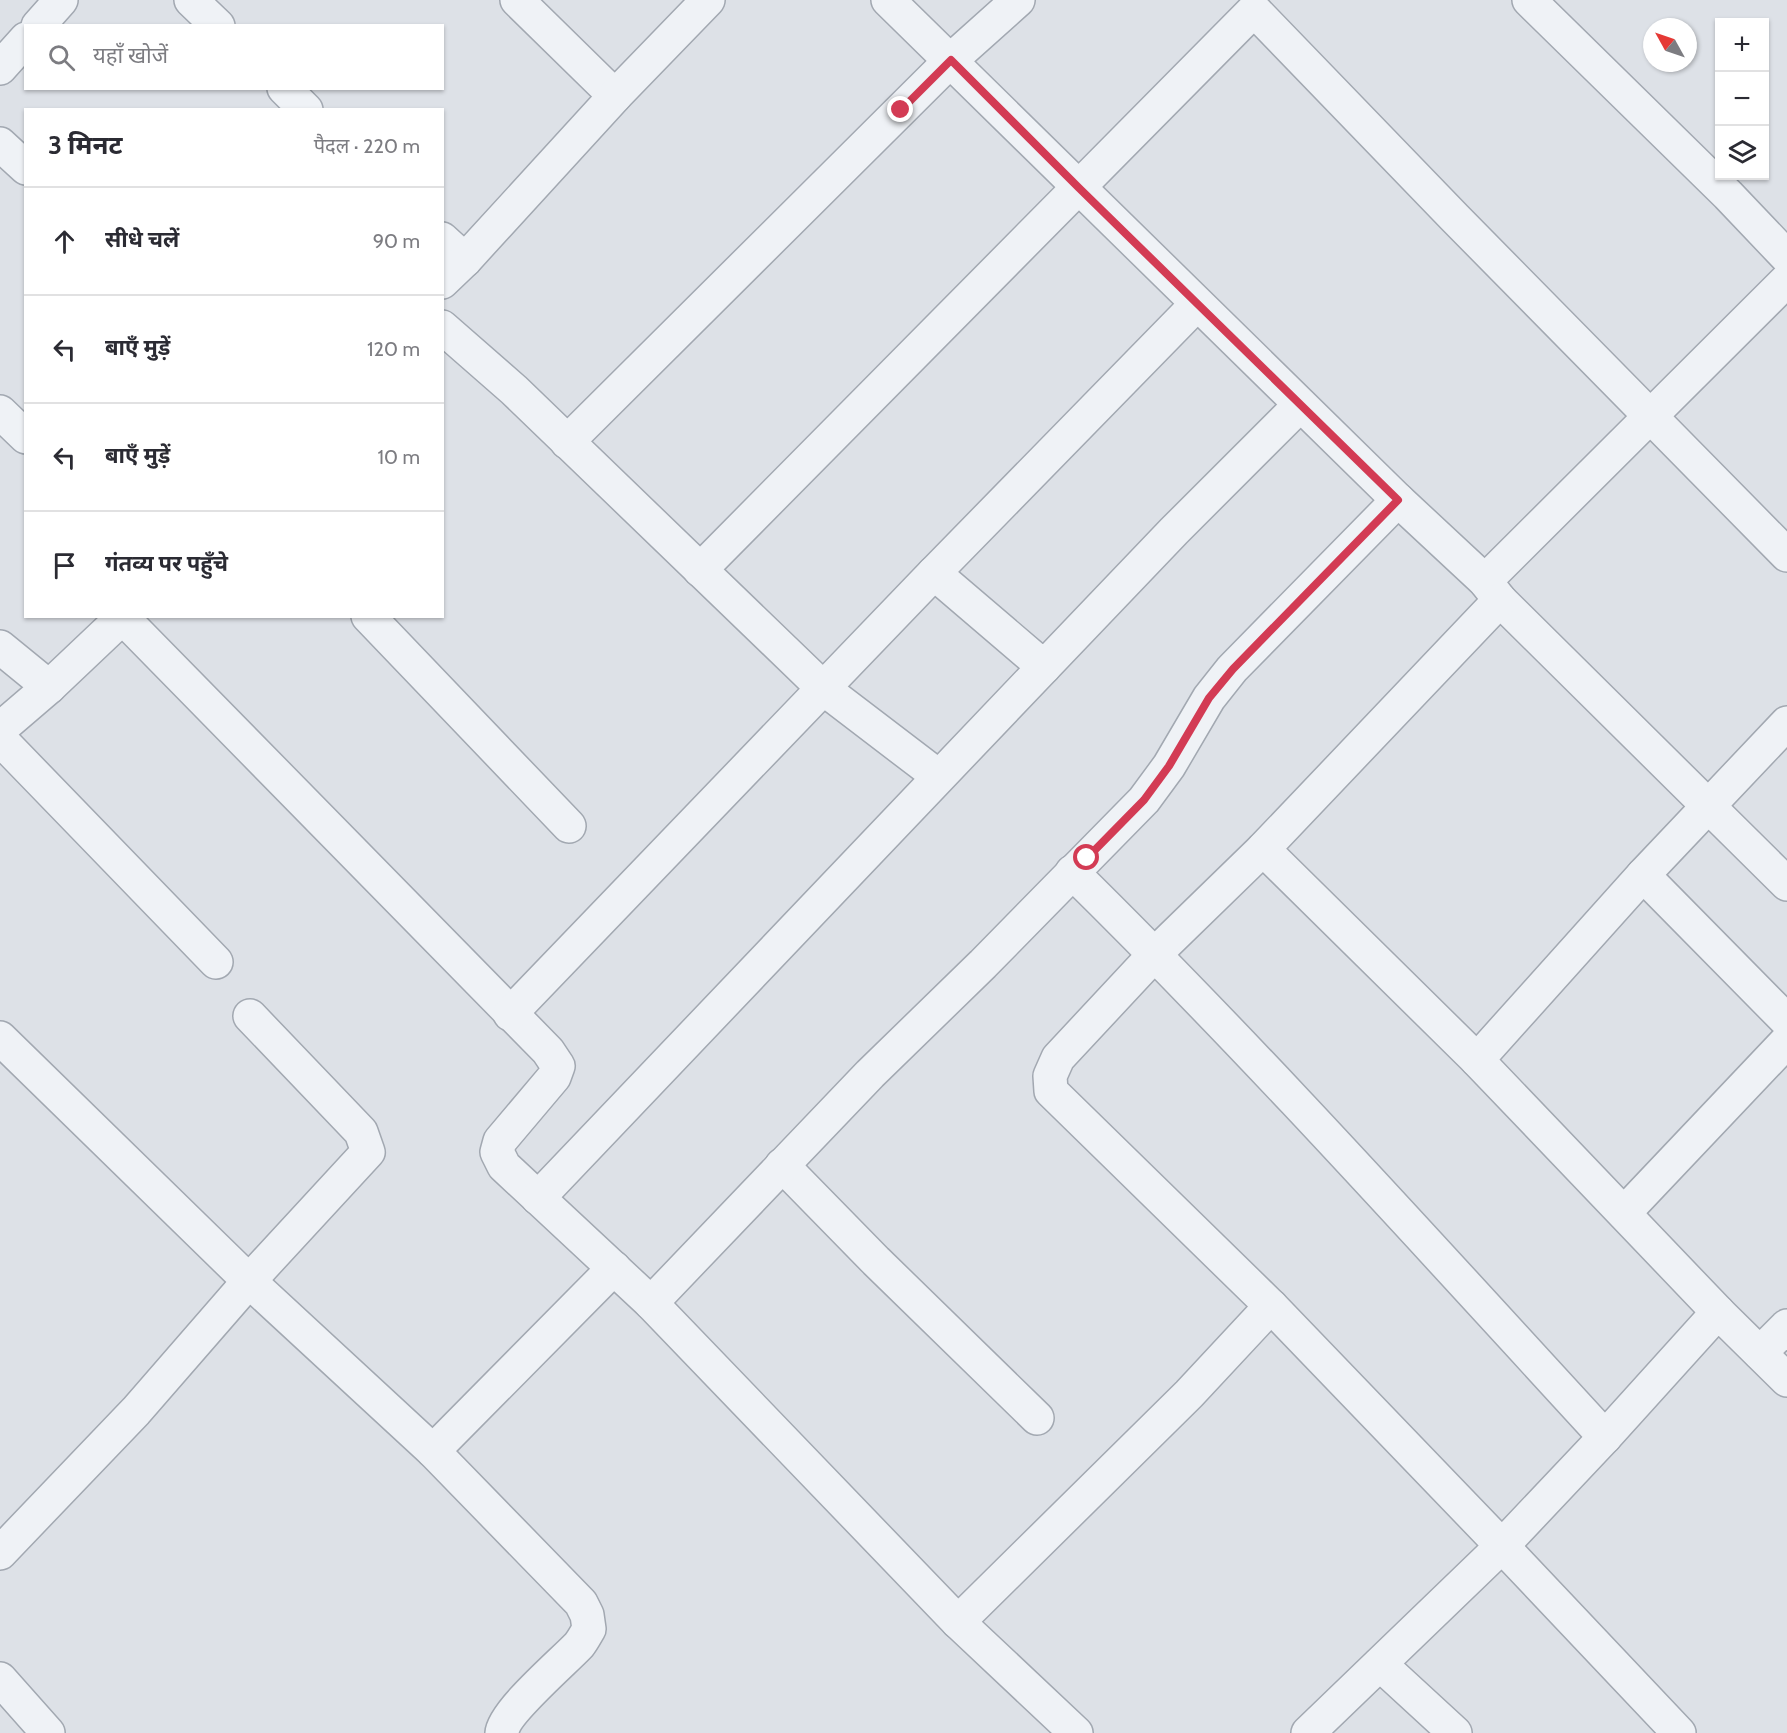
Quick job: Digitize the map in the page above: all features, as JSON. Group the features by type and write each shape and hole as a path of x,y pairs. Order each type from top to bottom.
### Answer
{"street":[{"path":"40,24 61,0"},
{"path":"191,0 216,24"},
{"path":"518,0 615,96"},
{"path":"450,260 708,0"},
{"path":"888,0 1300,405 1492,590 1787,884"},
{"path":"567,442 951,60 1018,0"},
{"path":"1529,0 1728,195 1787,257"},
{"path":"700,570 1079,188 1250,5 1455,218 1787,555"},
{"path":"0,68 24,41"},
{"path":"286,90 304,108"},
{"path":"0,144 24,166"},
{"path":"1679,1733 1271,1306 1051,1092 1050,1076 1058,1058 1155,954 1263,849 1650,415 1787,280"},
{"path":"510,1014 934,573 1197,304"},
{"path":"444,329 514,390 824,688 938,776"},
{"path":"538,1198 938,776 1174,531 1300,405"},
{"path":"0,412 24,435"},
{"path":"651,1303 870,1074 984,964 1144,800 1169,766 1209,698 1233,669 1398,500"},
{"path":"934,573 1044,667"},
{"path":"0,729 49,687 122,618"},
{"path":"124,618 548,1051 558,1066 554,1077 500,1141 497,1152 504,1167 651,1303 958,1622 1076,1733"},
{"path":"371,618 569,826"},
{"path":"0,647 49,687"},
{"path":"1477,1060 1643,875 1787,723"},
{"path":"0,739 216,962"},
{"path":"1263,849 1477,1060 1718,1312 1787,1380"},
{"path":"1072,872 1155,954 1320,1128 1605,1437"},
{"path":"1643,875 1787,1021"},
{"path":"2,1548 136,1411 249,1281 368,1152 361,1132 250,1016"},
{"path":"0,1038 249,1281 433,1451 581,1604 587,1615 590,1629 580,1644 513,1712 502,1727 502,1733"},
{"path":"1624,1213 1787,1041"},
{"path":"782,1165 876,1261 1037,1418"},
{"path":"433,1451 614,1268"},
{"path":"958,1622 1189,1394 1271,1306"},
{"path":"1308,1733 1502,1546 1718,1312"},
{"path":"1760,1353 1787,1326"},
{"path":"1380,1664 1455,1733"},
{"path":"0,1679 48,1733"}],"route":[{"path":"901,110 951,60 1398,500 1233,669 1209,698 1169,766 1144,800 1087,858"}]}
